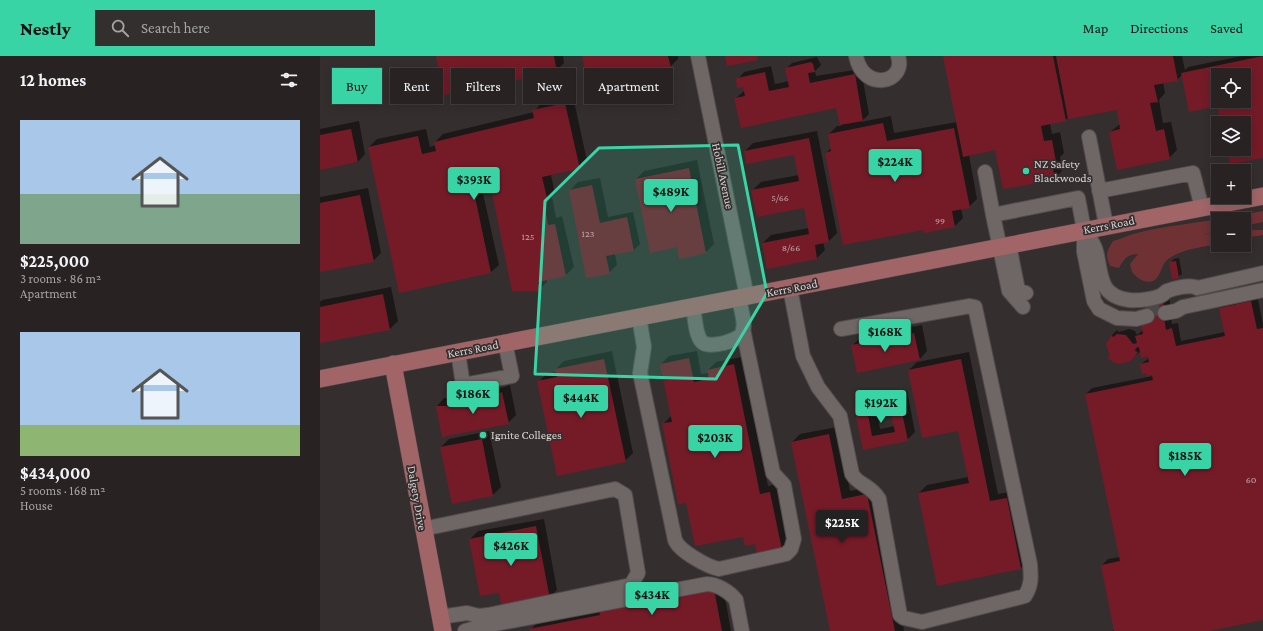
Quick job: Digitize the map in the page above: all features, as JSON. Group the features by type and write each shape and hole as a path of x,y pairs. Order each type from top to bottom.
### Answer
{"main road":[{"name":"Kerrs Road","path":"320,379 1106,225 1263,196"},
{"name":"Dalgety Drive","path":"394,364 422,529 441,624"}],"street":[{"name":"Hobill Avenue","path":"639,317 644,347 640,374 675,540 679,547 711,567 720,569 786,554 791,549 794,539 784,485 773,473 743,329 743,297 698,56"},
{"path":"856,56 862,71 867,76 875,80 884,80 892,77 898,70 898,56"},
{"path":"1089,137 1106,225"},
{"path":"985,172 993,215 1018,290 1026,293"},
{"path":"1100,191 1193,173 1202,208"},
{"path":"993,215 1078,198 1084,230 1084,252 1094,301 1098,309 1117,318 1129,317 1136,319 1147,313"},
{"path":"1084,230 1092,241 1103,283 1109,293 1130,300 1164,305 1176,311 1183,307 1263,290"},
{"path":"1004,246 1009,291 1023,308"},
{"path":"1164,305 1167,291 1193,285 1197,288 1263,273"},
{"path":"790,288 803,356 818,387 840,416 854,479 871,488 879,499 900,615 904,618 922,622 1025,596 1030,588 1030,564 975,307 970,306 841,329"},
{"path":"693,307 698,336 704,344 709,346 737,339 740,337 743,329"},
{"path":"458,352 463,385 512,376 505,342"},
{"path":"422,529 615,489 625,495 638,574 631,585 488,615 479,616 467,613 441,624"},
{"path":"465,631 479,627 707,584 716,586 736,600 742,631"}],"highlighted area":[{"path":"738,145 767,293 716,379 535,374 545,201 599,148"}],"shaded area":[{"path":"1263,211 1263,222 1251,225 1251,213"},
{"path":"1211,220 1211,233 1201,235 1211,234 1211,245 1192,249 1173,256 1165,262 1158,277 1150,282 1141,280 1132,272 1130,264 1138,254 1131,255 1126,258 1119,268 1110,266 1107,253 1113,241 1134,234"},
{"path":"1251,230 1263,230 1263,235 1251,237"}],"building":[{"path":"436,56 554,56 556,68 523,68 523,79 515,81 515,68 451,68 451,94 444,95 443,68 438,68"},
{"path":"582,56 668,56 671,68 585,68"},
{"path":"725,56 757,56 758,60 727,66"},
{"path":"943,56 1053,56 1066,121 1041,126 1044,141 1052,140 1056,162 1052,163 1055,180 1003,189 995,150 963,157"},
{"path":"1056,56 1173,56 1178,81 1154,85 1158,102 1150,103 1156,131 1164,129 1170,159 1117,170 1109,132 1120,129 1117,110 1068,119"},
{"path":"1263,56 1263,158 1230,164 1228,156 1251,156 1251,116 1219,116 1217,108 1251,108 1251,68 1211,68 1211,107 1189,112 1181,73"},
{"path":"811,62 815,72 808,73 810,83 855,74 863,121 840,125 836,108 741,128 734,98 745,96 743,87 737,88 737,78 765,72 769,91 789,87 785,68"},
{"path":"565,104 580,169 542,177 548,202 544,203 548,225 555,224 566,276 538,282 540,291 512,291 491,188 474,192 491,273 399,293 368,147 418,136 422,154 436,151 434,142 534,118 532,110"},
{"path":"883,123 887,141 954,128 970,208 952,211 955,227 924,233 923,230 843,245 825,153 831,151 828,134"},
{"path":"351,129 358,162 320,170 320,135"},
{"path":"809,138 829,242 815,245 817,259 767,269 762,243 809,234 804,208 757,217 751,190 799,181 794,155 746,164 744,151"},
{"path":"689,168 706,253 679,259 677,247 650,253 635,179"},
{"path":"592,185 600,223 627,217 634,251 606,256 610,274 586,278 569,190"},
{"path":"360,195 374,262 320,272 320,203"},
{"path":"1176,261 1179,278 1172,279 1169,262"},
{"path":"383,294 390,330 320,343 320,307"},
{"path":"1163,301 1166,317 1164,318 1166,330 1172,328 1176,346 1225,336 1219,308 1251,301 1257,329 1263,328 1263,620 1209,631 1114,631 1101,565 1120,561 1085,394 1153,380 1152,375 1146,376 1146,373 1142,374 1140,364 1149,362 1148,356 1141,358 1139,347 1136,348 1135,351 1138,352 1131,361 1119,364 1107,358 1110,356 1106,344 1111,335 1113,337 1117,334 1126,335 1133,344 1137,343 1135,336 1143,334 1140,321 1148,319 1145,304"},
{"path":"914,333 920,360 857,373 851,345"},
{"path":"689,358 694,382 709,379 707,370 734,364 760,494 770,492 782,550 757,555 755,544 745,546 743,537 695,546 686,503 678,504 662,423 672,422 660,364"},
{"path":"604,359 626,462 557,476 537,381 557,377 555,369"},
{"path":"961,359 990,501 1007,498 1021,569 937,586 918,493 969,483 958,431 922,438 908,370"},
{"path":"502,392 509,424 442,437 436,406 449,406 467,399 486,398"},
{"path":"899,398 908,441 863,450 854,407","holes":["890,410 895,432 872,436 868,414"]},
{"path":"829,434 842,499 867,494 895,631 830,631 791,442"},
{"path":"482,439 493,496 452,504 440,447"},
{"path":"536,526 550,599 502,608 499,593 480,596 469,539"},
{"path":"714,589 722,631 529,631 529,629 600,615 599,611"}],"tunnel":[{"path":"1146,311 1164,307"}],"place":[{"name":"NZ Safety Blackwoods","path":"1026,171"},
{"name":"Ignite Colleges","path":"483,435"}]}
